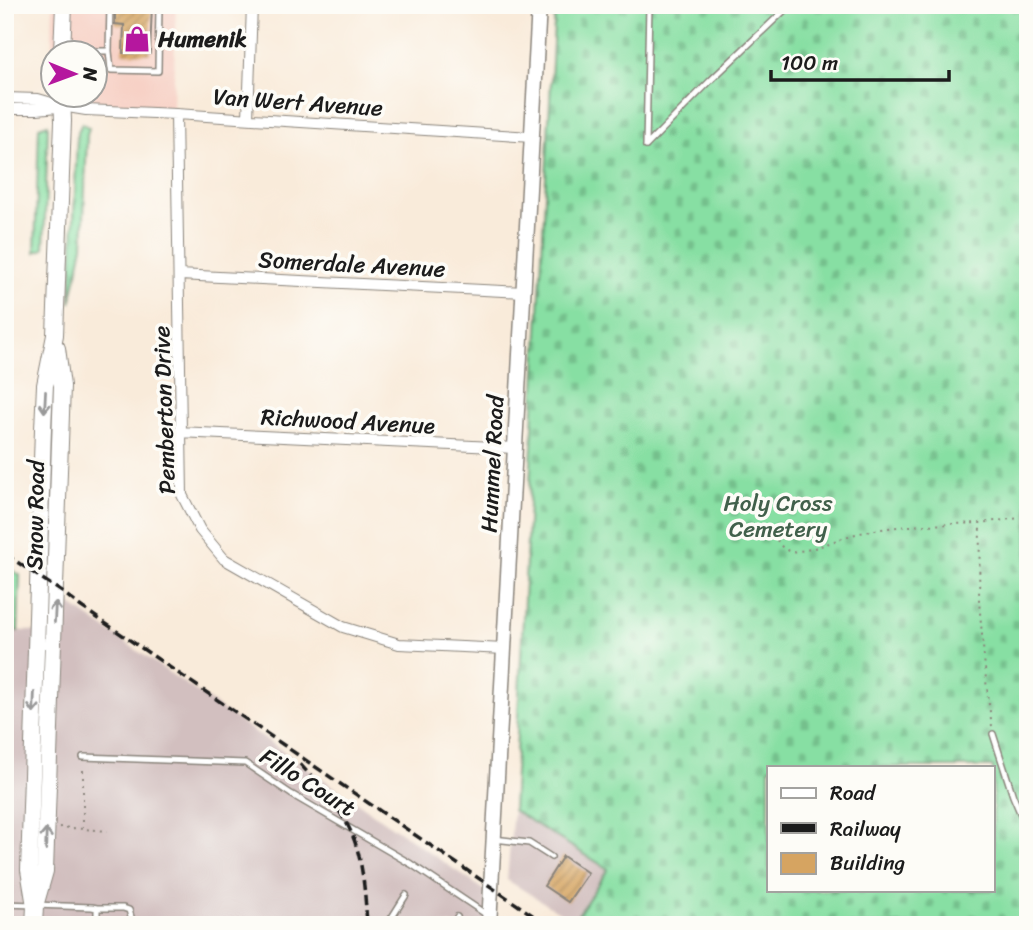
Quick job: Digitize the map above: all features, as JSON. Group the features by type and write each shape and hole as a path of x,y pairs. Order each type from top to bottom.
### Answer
{"main road":[{"path":"63,38 64,5"},
{"name":"Snow Road","path":"34,925 35,906 29,870 43,429 46,385 55,335 62,108"}],"street":[{"path":"248,118 252,5"},
{"name":"Hummel Road","path":"490,921 539,5"},
{"name":"Van Wert Avenue","path":"5,98 38,99"},
{"name":"Van Wert Avenue","path":"5,109 42,108"},
{"name":"Van Wert Avenue","path":"81,108 532,137"},
{"name":"Pemberton Drive","path":"176,114 181,495 200,530 225,559 343,627 399,644 505,649"},
{"name":"Somerdale Avenue","path":"179,275 524,292"},
{"name":"Richwood Avenue","path":"180,432 515,448"}],"lane":[{"path":"110,5 111,70 158,71 159,5"},
{"path":"649,5 646,146 790,5"},
{"path":"993,734 1013,796 1028,831"},
{"name":"Fillo Court","path":"83,758 245,763 302,801 411,864 490,921"},
{"path":"494,839 529,843 551,857"},
{"path":"390,925 389,922 406,895"},
{"path":"5,904 123,908 129,910 131,925"},
{"path":"97,908 97,925"},
{"path":"452,925 457,917"}],"path":[{"path":"777,540 788,552 800,551 860,533 888,528 980,523 1028,517"},
{"path":"980,523 979,601 993,734"},
{"path":"83,758 83,828"},
{"path":"55,827 108,831"},
{"path":"5,862 11,862"}],"shaded area":[{"path":"53,5 176,5 173,109 108,105 108,38 52,38"},
{"path":"58,596 487,892 486,925 38,925 37,919 5,918 5,630 58,632"},
{"path":"513,810 608,869 574,921 507,880"}],"green space":[{"name":"Holy Cross Cemetery","path":"555,5 1028,5 1028,925 580,925 574,921 608,869 513,810"},
{"path":"82,123 89,128 83,246 71,303 77,134"},
{"path":"48,124 44,249 35,252 39,127"},
{"path":"5,566 20,575 18,631 5,630"}],"building":[{"name":"Humenik","path":"115,5 152,5 150,54 123,53 124,25 115,24"},
{"path":"563,856 588,873 568,902 544,886"}],"railway":[{"path":"5,554 547,925"},
{"path":"300,764 337,808 357,847 367,925"}],"place":[{"name":"Humenik","path":"137,39"}]}
